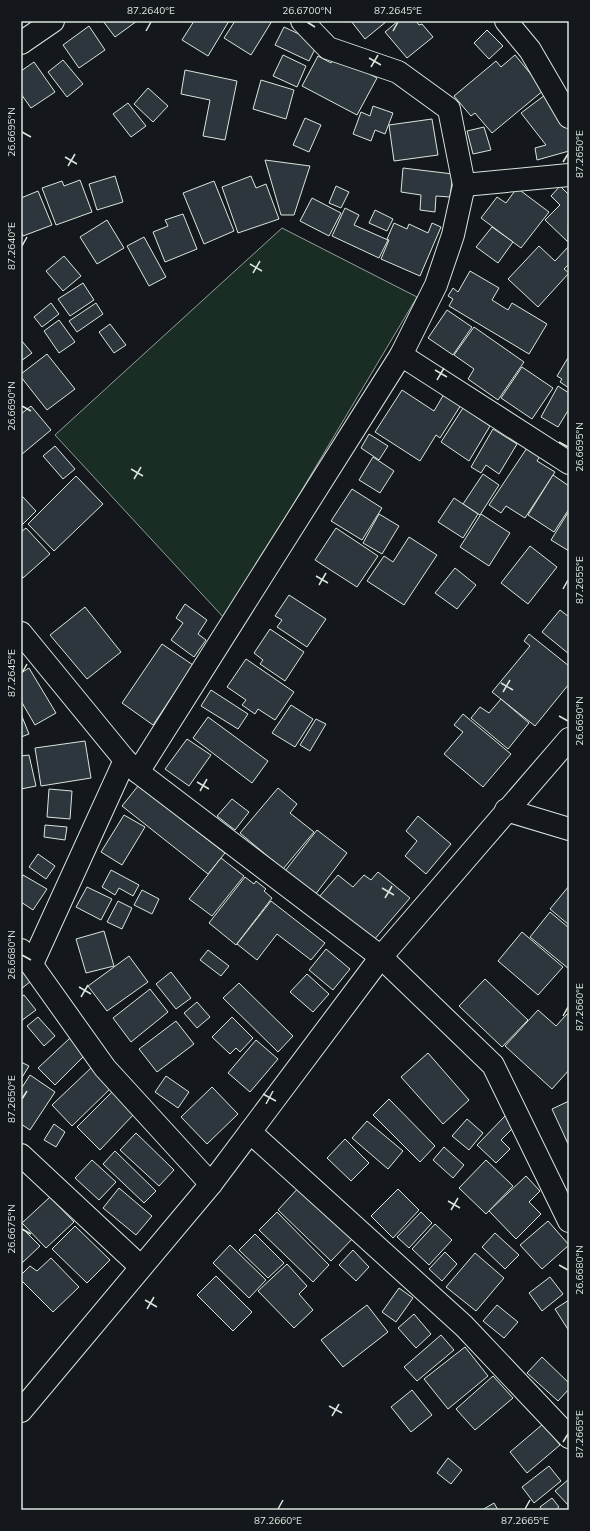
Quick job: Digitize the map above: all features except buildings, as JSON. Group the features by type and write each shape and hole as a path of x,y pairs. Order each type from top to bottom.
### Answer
{"street":[{"path":"21,43 53,21"},
{"path":"211,1184 105,1068 26,957 131,766 401,355 436,285 453,235 464,185 450,109 398,72 328,48 302,21"},
{"path":"506,21 530,50 569,117"},
{"path":"464,185 569,175"},
{"path":"401,355 569,463"},
{"path":"21,634 131,766 381,957 493,1065 569,1221"},
{"path":"21,1411 211,1184 381,957 506,810 569,739"},
{"path":"506,810 569,829"},
{"path":"250,1132 464,1326 569,1437"},
{"path":"21,1155 141,1268"}],"green space":[{"path":"282,228 417,297 225,619 55,435"}]}
